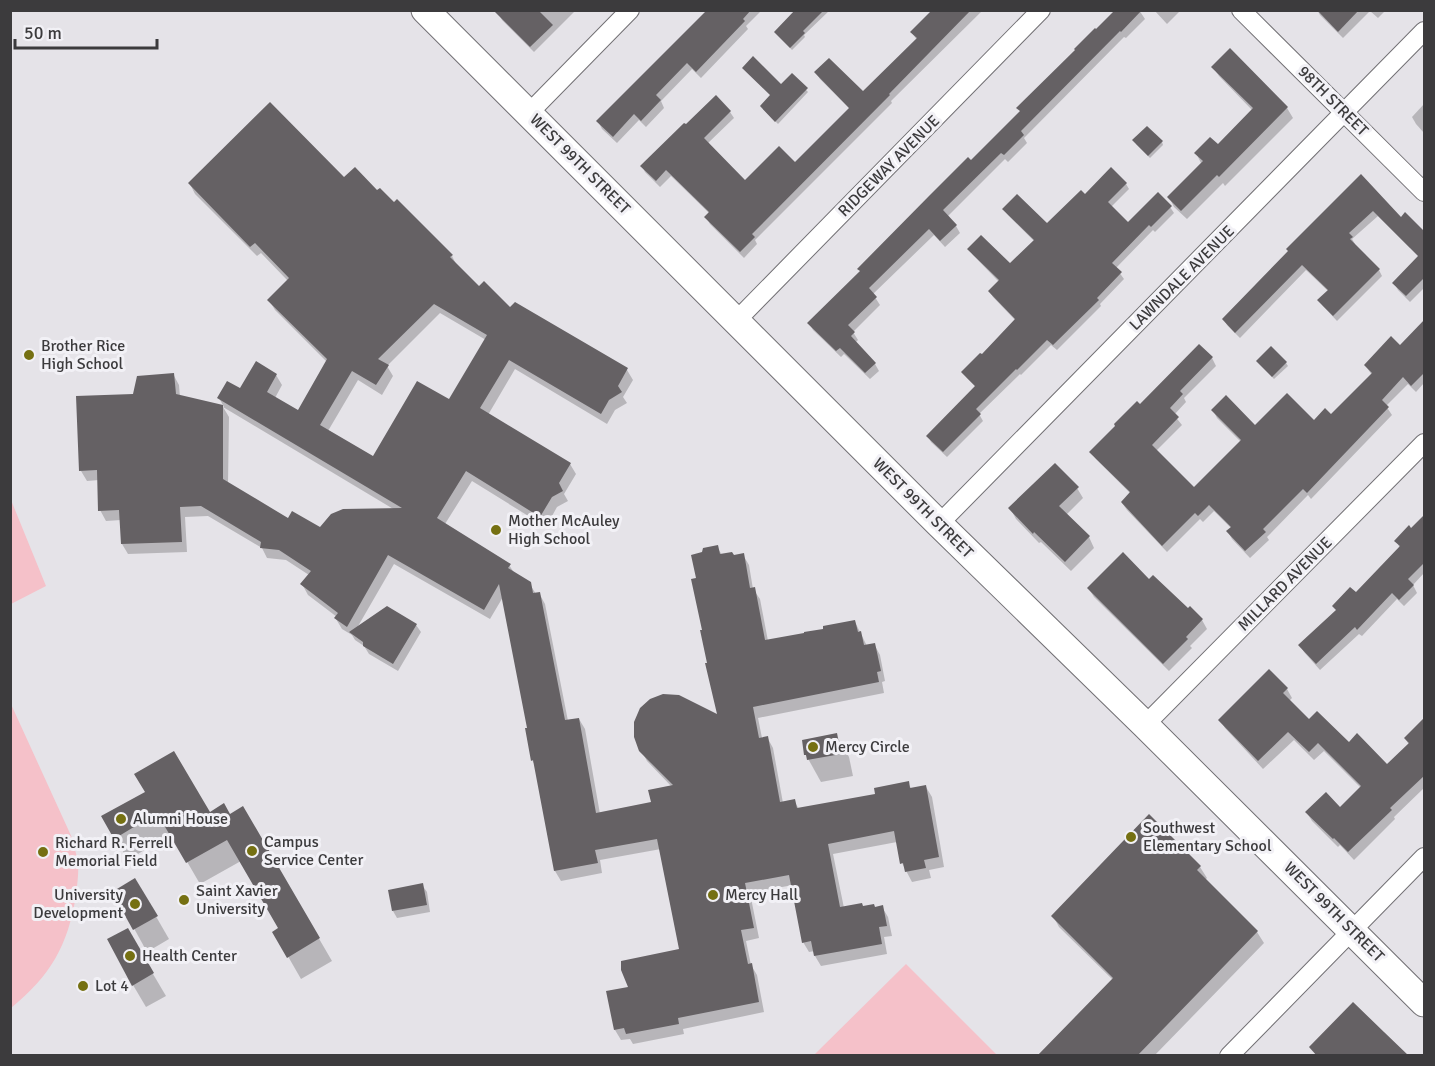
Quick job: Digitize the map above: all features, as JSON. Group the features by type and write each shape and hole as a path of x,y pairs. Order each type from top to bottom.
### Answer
{"street":[{"name":"WEST 99TH STREET","path":"425,10 939,524 1425,1003"},
{"path":"529,113 630,10"},
{"name":"RIDGEWAY AVENUE","path":"736,321 1041,10"},
{"name":"98TH STREET","path":"1241,10 1425,192"},
{"name":"LAWNDALE AVENUE","path":"939,524 1425,31"},
{"name":"MILLARD AVENUE","path":"1145,725 1425,443"},
{"path":"1229,1056 1425,857"}],"shaded area":[{"path":"11,500 46,586 10,604"},
{"name":"Richard R. Ferrell Memorial Field","path":"10,702 73,840 78,860 73,913 62,945 47,972 11,1008"},
{"path":"906,964 997,1055 814,1055"}],"building":[{"path":"493,10 538,10 553,25 530,47"},
{"path":"707,10 751,10 743,19 745,21 696,72 687,63 656,95 661,100 641,121 634,114 613,137 596,121"},
{"path":"795,10 824,10 790,48 774,32"},
{"path":"932,10 971,10 752,234 755,237 740,252 704,217 709,212 666,170 656,181 640,166 716,95 731,111 704,138 745,180 779,146 795,162 849,108 814,72 829,58 863,91 917,38 910,32"},
{"path":"1115,10 1142,10 1021,131 1024,135 1004,155 1001,153 943,210 957,225 940,241 929,229 869,288 877,297 848,325 855,332 851,336 876,363 865,373 840,348 836,351 807,323 860,271 857,269 968,157 971,160 1020,111 1016,108"},
{"path":"1317,10 1359,10 1338,32"},
{"path":"1230,48 1288,107 1219,177 1217,175 1181,211 1167,197 1203,161 1194,153 1210,137 1218,144 1253,108 1211,67"},
{"path":"753,56 781,84 792,73 808,88 775,122 760,106 770,95 742,68"},
{"path":"270,102 344,177 355,167 377,190 380,188 394,202 397,199 453,255 450,257 479,286 484,281 510,307 515,302 628,368 618,386 622,392 609,400 601,414 509,360 480,408 571,463 559,483 563,491 552,497 540,517 466,471 437,518 511,564 508,568 531,582 533,593 540,592 565,720 579,718 596,813 651,802 648,790 673,785 639,751 634,737 634,722 640,708 650,699 663,694 679,695 717,714 705,663 707,663 700,630 702,630 691,579 696,578 691,555 702,552 703,548 718,545 720,554 744,553 750,588 755,587 765,640 823,629 823,626 855,620 858,632 861,631 864,645 875,643 881,671 877,672 879,682 753,707 759,738 768,736 780,802 795,799 797,808 875,794 874,788 909,781 910,788 926,785 939,857 924,860 926,868 905,872 903,863 900,864 894,831 828,844 840,907 862,903 863,906 883,905 887,926 879,927 882,944 814,956 811,941 802,943 789,875 745,883 754,928 741,930 748,964 752,963 759,1002 678,1018 679,1024 626,1034 624,1028 614,1030 606,991 628,987 621,970 621,961 679,949 657,839 595,850 598,863 554,871 533,760 531,761 525,728 527,728 499,584 484,610 388,555 347,627 334,618 338,613 300,584 311,571 279,550 260,548 261,542 201,506 180,507 182,542 121,544 119,510 98,511 97,470 79,471 76,396 133,394 137,376 174,373 176,394 223,405 223,479 288,518 292,511 320,527 331,514 343,509 402,508 217,398 227,381 240,388 256,361 277,374 267,392 298,410 327,359 267,300 289,278 255,243 250,247 188,183","holes":["434,304 487,335 449,399 417,381 373,456 320,425 352,371 376,385 389,365 378,359"]},
{"path":"1147,126 1163,141 1148,156 1132,140"},
{"path":"1111,167 1127,183 1108,202 1128,222 1158,192 1172,206 1151,227 1149,225 1112,263 1122,272 1097,298 1099,300 1053,345 1047,340 1016,369 976,409 981,414 943,452 926,436 975,386 961,372 980,353 982,354 1015,319 988,291 999,280 967,249 981,235 1010,263 1034,240 1002,209 1017,194 1047,223 1081,190 1085,194"},
{"path":"1361,174 1401,217 1405,212 1425,232 1425,277 1406,296 1392,283 1418,256 1373,211 1349,233 1353,237 1350,239 1380,269 1333,316 1317,300 1328,290 1302,265 1235,333 1222,319 1288,251 1286,249"},
{"path":"1425,319 1425,372 1411,386 1403,377 1382,400 1389,407 1307,493 1303,489 1263,529 1266,532 1245,551 1226,531 1231,527 1209,505 1198,516 1195,513 1162,546 1121,502 1130,492 1089,452 1137,401 1140,404 1199,344 1213,357 1180,391 1183,394 1170,408 1179,417 1152,445 1194,487 1241,440 1211,410 1226,395 1255,425 1287,393 1314,420 1325,408 1331,414 1372,373 1364,365 1391,336 1400,345"},
{"path":"1271,346 1287,362 1272,377 1256,361"},
{"path":"1055,463 1079,487 1059,506 1090,536 1065,562 1008,508"},
{"path":"1425,514 1425,562 1408,579 1414,585 1399,600 1392,593 1357,630 1355,627 1316,664 1298,645 1336,610 1332,606 1350,587 1356,592 1400,546 1394,541 1409,525 1411,528"},
{"path":"1123,552 1149,579 1153,575 1203,619 1186,637 1188,639 1163,664 1087,588"},
{"path":"387,606 417,624 393,664 363,646 363,642 349,632"},
{"path":"1269,669 1288,688 1283,693 1309,719 1317,711 1349,742 1357,733 1387,764 1409,743 1404,738 1425,717 1425,775 1348,852 1305,812 1326,792 1340,807 1361,786 1318,743 1309,752 1288,732 1258,761 1218,720"},
{"path":"837,733 841,754 807,760 802,740"},
{"name":"Campus Service Center","path":"174,751 210,812 224,803 230,814 243,806 320,938 287,958 272,932 278,928 227,840 186,863 157,813 114,839 101,816 145,792 134,774"},
{"path":"1149,814 1201,866 1197,870 1258,931 1137,1056 1037,1056 1113,978 1051,916"},
{"name":"University Development","path":"135,878 158,916 133,930 112,892"},
{"path":"423,883 427,905 392,911 388,890"},
{"name":"Health Center","path":"128,928 154,973 132,986 107,939"},
{"path":"1353,1002 1409,1056 1317,1056 1309,1047"}],"place":[{"name":"Brother Rice High School","path":"29,355"},
{"name":"Mother McAuley High School","path":"496,530"},
{"name":"Mercy Circle","path":"813,747"},
{"name":"Alumni House","path":"121,819"},
{"name":"Southwest Elementary School","path":"1131,837"},
{"name":"Campus Service Center","path":"252,851"},
{"name":"Richard R. Ferrell Memorial Field","path":"43,852"},
{"name":"Mercy Hall","path":"713,895"},
{"name":"Saint Xavier University","path":"184,900"},
{"name":"University Development","path":"135,904"},
{"name":"Health Center","path":"130,956"},
{"name":"Lot 4","path":"83,986"}]}
